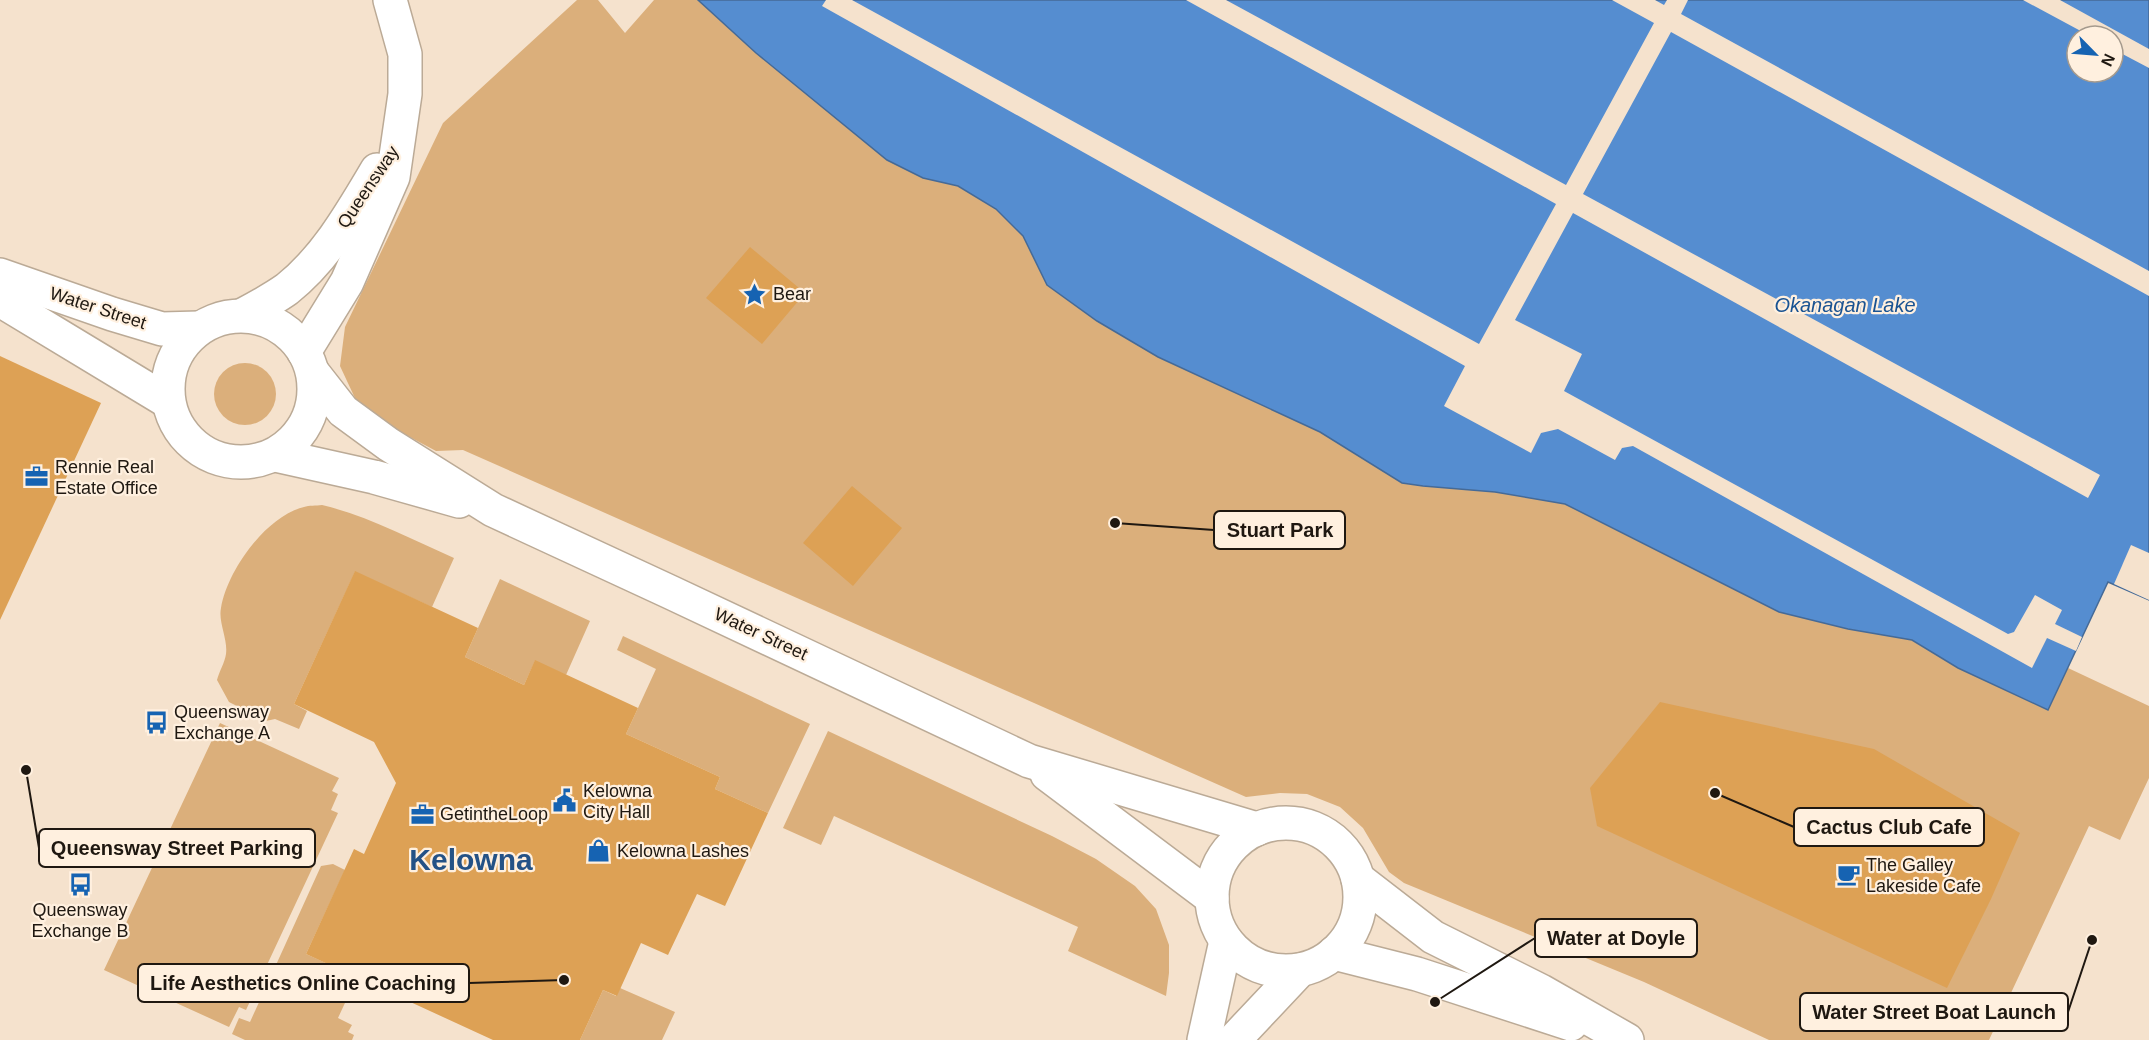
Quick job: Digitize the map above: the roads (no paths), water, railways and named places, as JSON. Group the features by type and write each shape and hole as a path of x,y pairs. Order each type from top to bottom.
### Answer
{"main road":[{"path":"390,0 405,54 405,94 399,140"},
{"name":"Queensway","path":"243,315 288,287 314,263 349,218 377,170 399,140"},
{"name":"Queensway","path":"309,363 393,177 399,140"},
{"name":"Water Street","path":"0,275 162,329 199,328"},
{"name":"Water Street","path":"0,300 167,401"},
{"path":"243,315 267,320 288,333 309,363 313,403 309,417 295,439 275,454 250,464 220,460 193,446 174,422 167,401 167,380 183,341 199,328 218,319 243,315"},
{"name":"Water Street","path":"309,363 343,411 388,444 493,510 1029,761 1257,829"},
{"name":"Water Street","path":"275,454 374,477 493,510"},
{"name":"Water Street","path":"1029,761 1212,898"},
{"path":"1278,824 1299,824 1319,831 1337,843 1350,860 1358,879 1360,901 1356,921 1347,939 1334,953 1318,964 1300,970 1280,972 1261,967 1242,957 1226,940 1215,921 1212,898 1215,876 1224,856 1239,840 1257,829 1278,824"},
{"path":"1358,879 1433,937 1541,992 1626,1040"},
{"path":"1204,1040 1226,940"},
{"path":"1334,953 1417,974 1626,1040"},
{"path":"1234,1040 1300,970"}],"water":[{"name":"Okanagan Lake","path":"698,0 2149,0 2149,600 2108,582 2048,710 1958,668 1912,640 1848,629 1779,612 1565,504 1495,492 1402,483 1320,432 1158,357 1097,321 1047,285 1023,236 996,209 958,186 923,178 887,160 756,53"}],"place":[{"name":"Bear","path":"755,294"},
{"name":"Rennie Real Estate Office","path":"37,477"},
{"name":"Stuart Park","path":"1115,523"},
{"name":"Queensway Exchange A","path":"156,722"},
{"name":"Queensway Street Parking","path":"26,770"},
{"name":"Cactus Club Cafe","path":"1715,793"},
{"name":"Kelowna City Hall","path":"565,801"},
{"name":"GetintheLoop","path":"422,814"},
{"name":"Kelowna Lashes","path":"599,851"},
{"name":"The Galley Lakeside Cafe","path":"1848,875"},
{"name":"Queensway Exchange B","path":"80,884"},
{"name":"Water Street Boat Launch","path":"2092,940"},
{"name":"Life Aesthetics Online Coaching","path":"564,980"},
{"name":"Water at Doyle","path":"1435,1002"}],"district":[{"name":"Kelowna","path":"471,860"}]}
